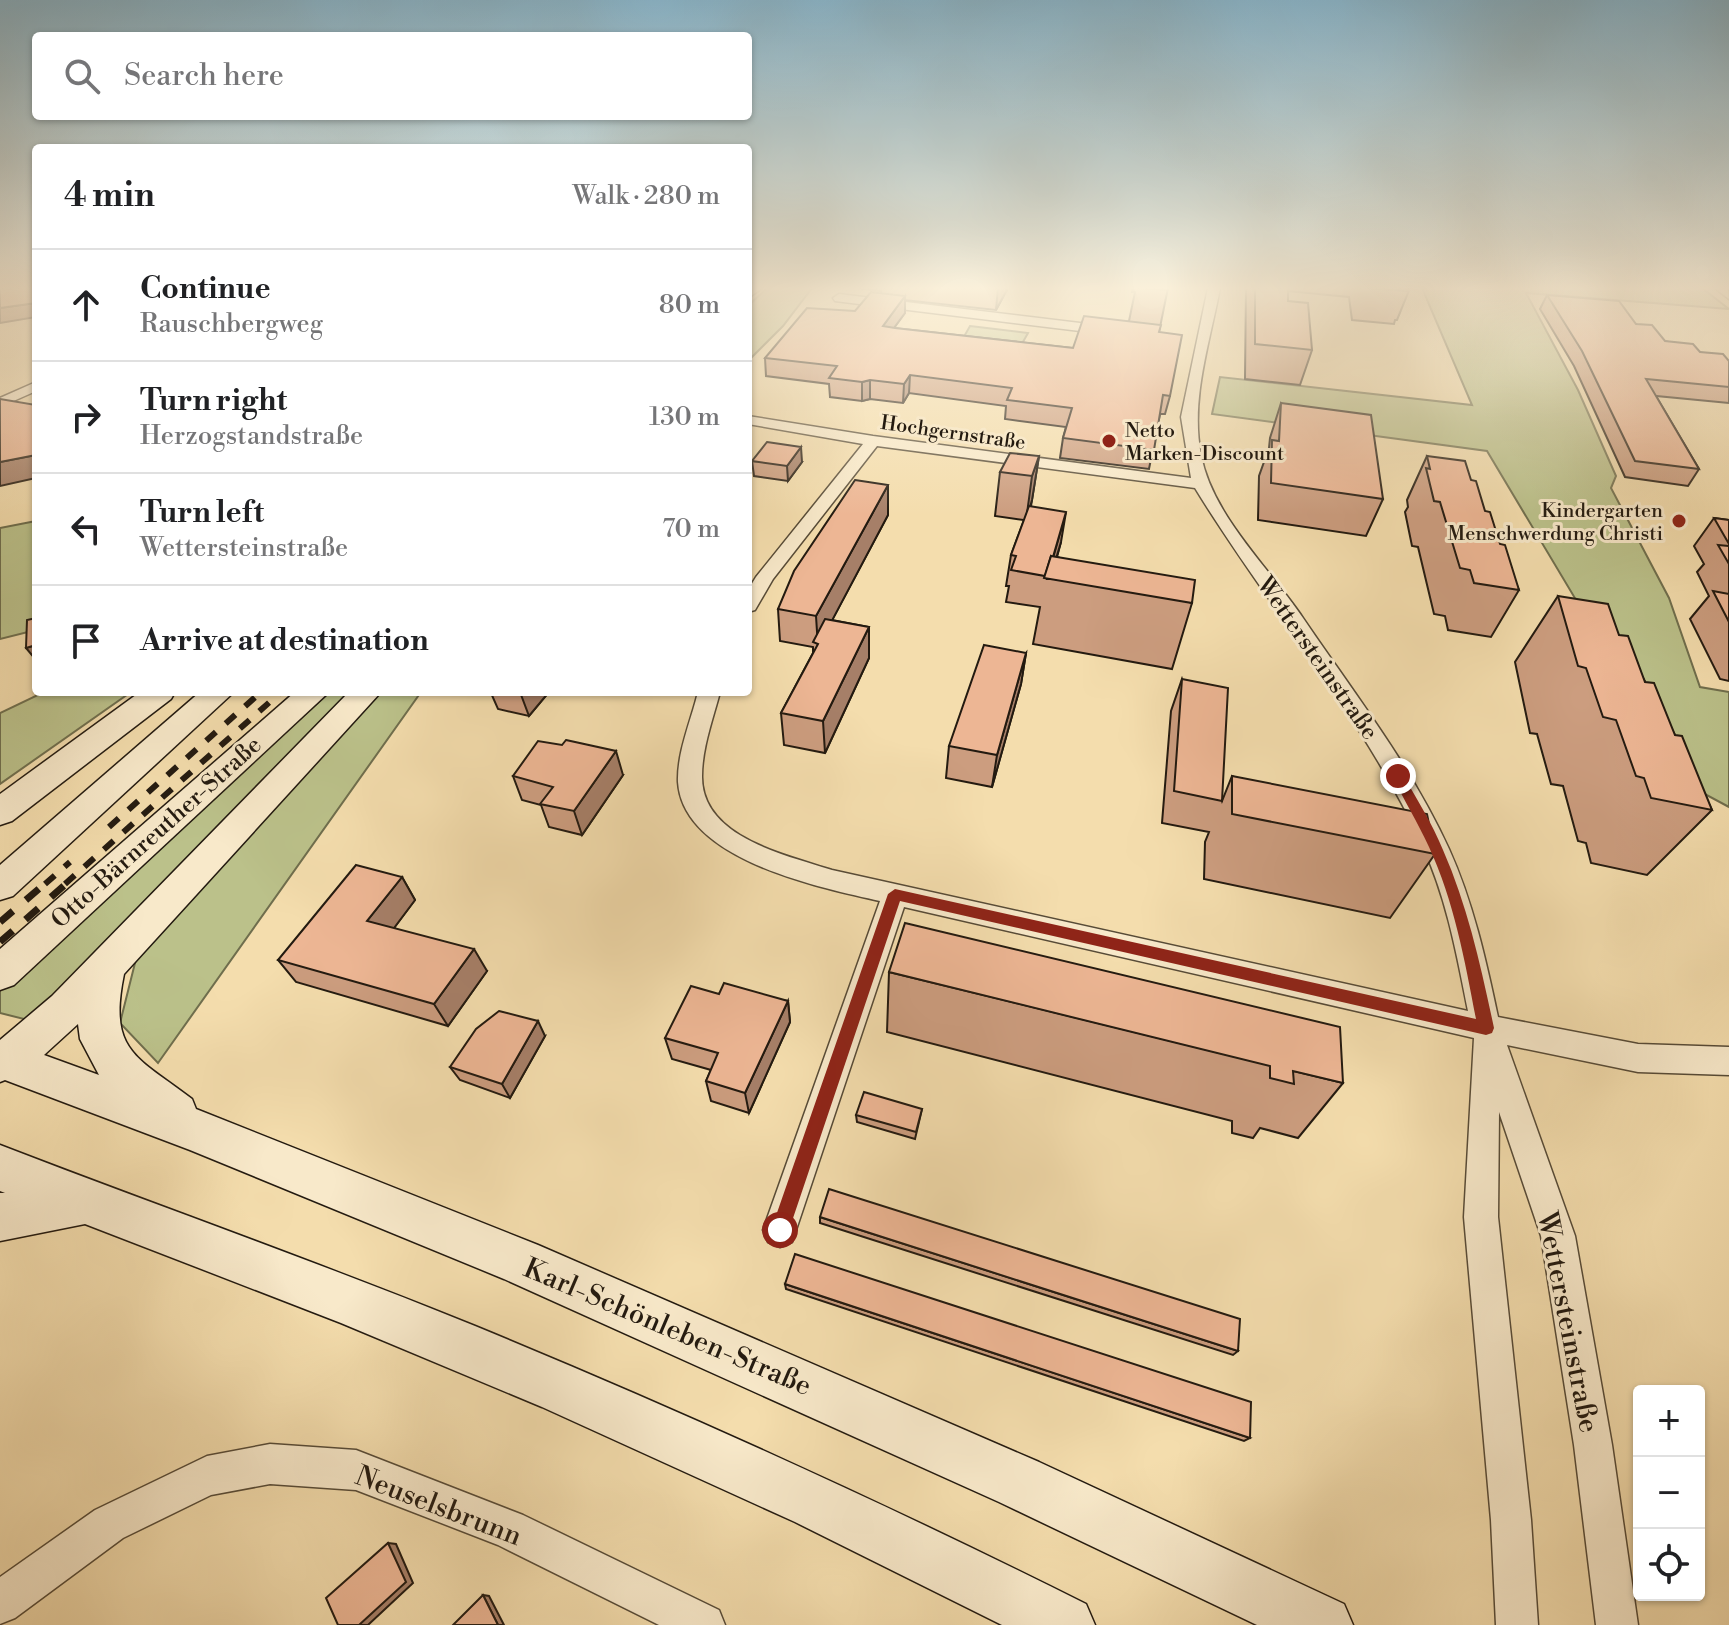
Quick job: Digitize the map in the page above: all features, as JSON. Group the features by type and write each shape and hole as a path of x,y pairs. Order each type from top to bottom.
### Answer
{"main road":[{"path":"0,812 155,696"},
{"path":"0,886 214,696"},
{"name":"Otto-Bärnreuther-Straße","path":"0,973 310,696"},
{"name":"Otto-Bärnreuther-Straße","path":"1,1061 54,1022 362,696"},
{"path":"106,967 96,1013 99,1039 105,1050 127,1073 195,1130"},
{"name":"Karl-Schönleben-Straße","path":"1,1061 195,1130 459,1236 840,1401 1323,1625"},
{"path":"0,1168 389,1316 587,1399 845,1514 1065,1625"},
{"path":"0,1217 48,1206 86,1202"}],"street":[{"name":"Wettersteinstraße","path":"1194,364 1188,417 1193,457 1201,484 1245,555 1293,617 1357,711 1436,848 1469,946 1486,1028 1558,1236 1593,1445 1617,1625"},
{"path":"0,403 32,388"},
{"name":"Hochgernstraße","path":"752,421 873,441 1201,484"},
{"path":"752,599 765,577 873,441"},
{"path":"708,696 693,758 691,789 704,817 719,832 744,847 832,880 1486,1028 1638,1058 1729,1061"},
{"path":"780,1230 895,894"},
{"name":"Wettersteinstraße","path":"1486,1028 1481,1217 1511,1520 1517,1625"},
{"name":"Neuselsbrunn","path":"0,1603 109,1524 207,1476 270,1464 356,1470 509,1529 704,1625"}],"green space":[{"path":"1454,364 1564,364 1616,476 1611,488 1669,598 1700,687 1729,692 1729,807 1686,784 1487,451 1212,414 1220,377 1472,405"},
{"path":"32,522 32,631 0,639 0,528"},
{"path":"36,696 125,696 0,784 0,713"},
{"path":"326,696 418,696 158,1063 120,1023 136,959 40,1023 0,1013 0,990"}],"building":[{"path":"818,364 1176,364 1170,396 1163,395 1154,450 1063,438 1072,408 1007,400 1012,388 910,375 904,384 829,378 837,366"},
{"path":"1588,364 1729,364 1729,387 1646,379 1699,469 1635,461"},
{"path":"0,399 32,404 32,456 0,462"},
{"path":"1281,403 1371,415 1383,499 1271,483 1272,440 1279,441"},
{"path":"767,442 801,447 787,466 752,461"},
{"path":"1010,453 1039,456 1032,476 1000,472"},
{"path":"1427,456 1465,461 1471,480 1476,481 1485,511 1490,512 1500,544 1505,545 1519,590 1474,583 1470,570 1460,568 1440,502 1434,501 1426,468 1430,469"},
{"path":"855,480 888,485 816,616 778,609 794,571"},
{"path":"1029,506 1066,512 1045,576 1011,570 1016,556 1011,555"},
{"path":"1714,518 1729,520 1729,544"},
{"path":"1718,545 1729,546 1729,564"},
{"path":"1051,556 1195,580 1192,603 1044,578"},
{"path":"1713,591 1729,594 1729,622"},
{"path":"1558,596 1608,604 1619,635 1628,636 1645,682 1654,683 1675,735 1682,736 1712,810 1651,798 1644,778 1636,776 1616,720 1603,717 1586,668 1578,666"},
{"path":"32,619 32,646 26,648 27,620"},
{"path":"825,619 869,627 823,721 781,713 818,644 813,642"},
{"path":"984,645 1026,653 997,755 949,746"},
{"path":"1182,679 1228,688 1222,801 1174,791"},
{"path":"566,740 616,751 574,811 540,804 553,787 513,776 538,741 562,745"},
{"path":"1232,776 1427,814 1435,854 1232,814"},
{"path":"356,865 402,877 367,921 474,949 434,1004 278,960"},
{"path":"905,923 1340,1027 1343,1083 1293,1071 1294,1084 1270,1078 1270,1066 889,972"},
{"path":"724,983 788,1001 745,1093 706,1081 718,1053 665,1038 691,986 719,994"},
{"path":"499,1011 538,1021 502,1084 450,1067 476,1029"},
{"path":"864,1092 922,1109 916,1132 856,1115"},
{"path":"829,1189 1240,1319 1238,1351 820,1217"},
{"path":"795,1254 1251,1402 1250,1438 785,1284"},
{"path":"388,1543 406,1582 359,1625 338,1625 326,1598"},
{"path":"483,1595 498,1625 453,1625"}],"railway":[{"path":"109,827 256,696"},
{"path":"65,884 276,696"},
{"path":"45,884 70,862"},
{"path":"0,922 47,882"},
{"path":"0,942 68,882"}],"place":[{"name":"Netto Marken-Discount","path":"1109,441"},
{"name":"Kindergarten Menschwerdung Christi","path":"1679,521"}],"route":[{"path":"780,1230 895,894 1486,1028 1469,946 1449,882 1436,848 1398,776"}]}
